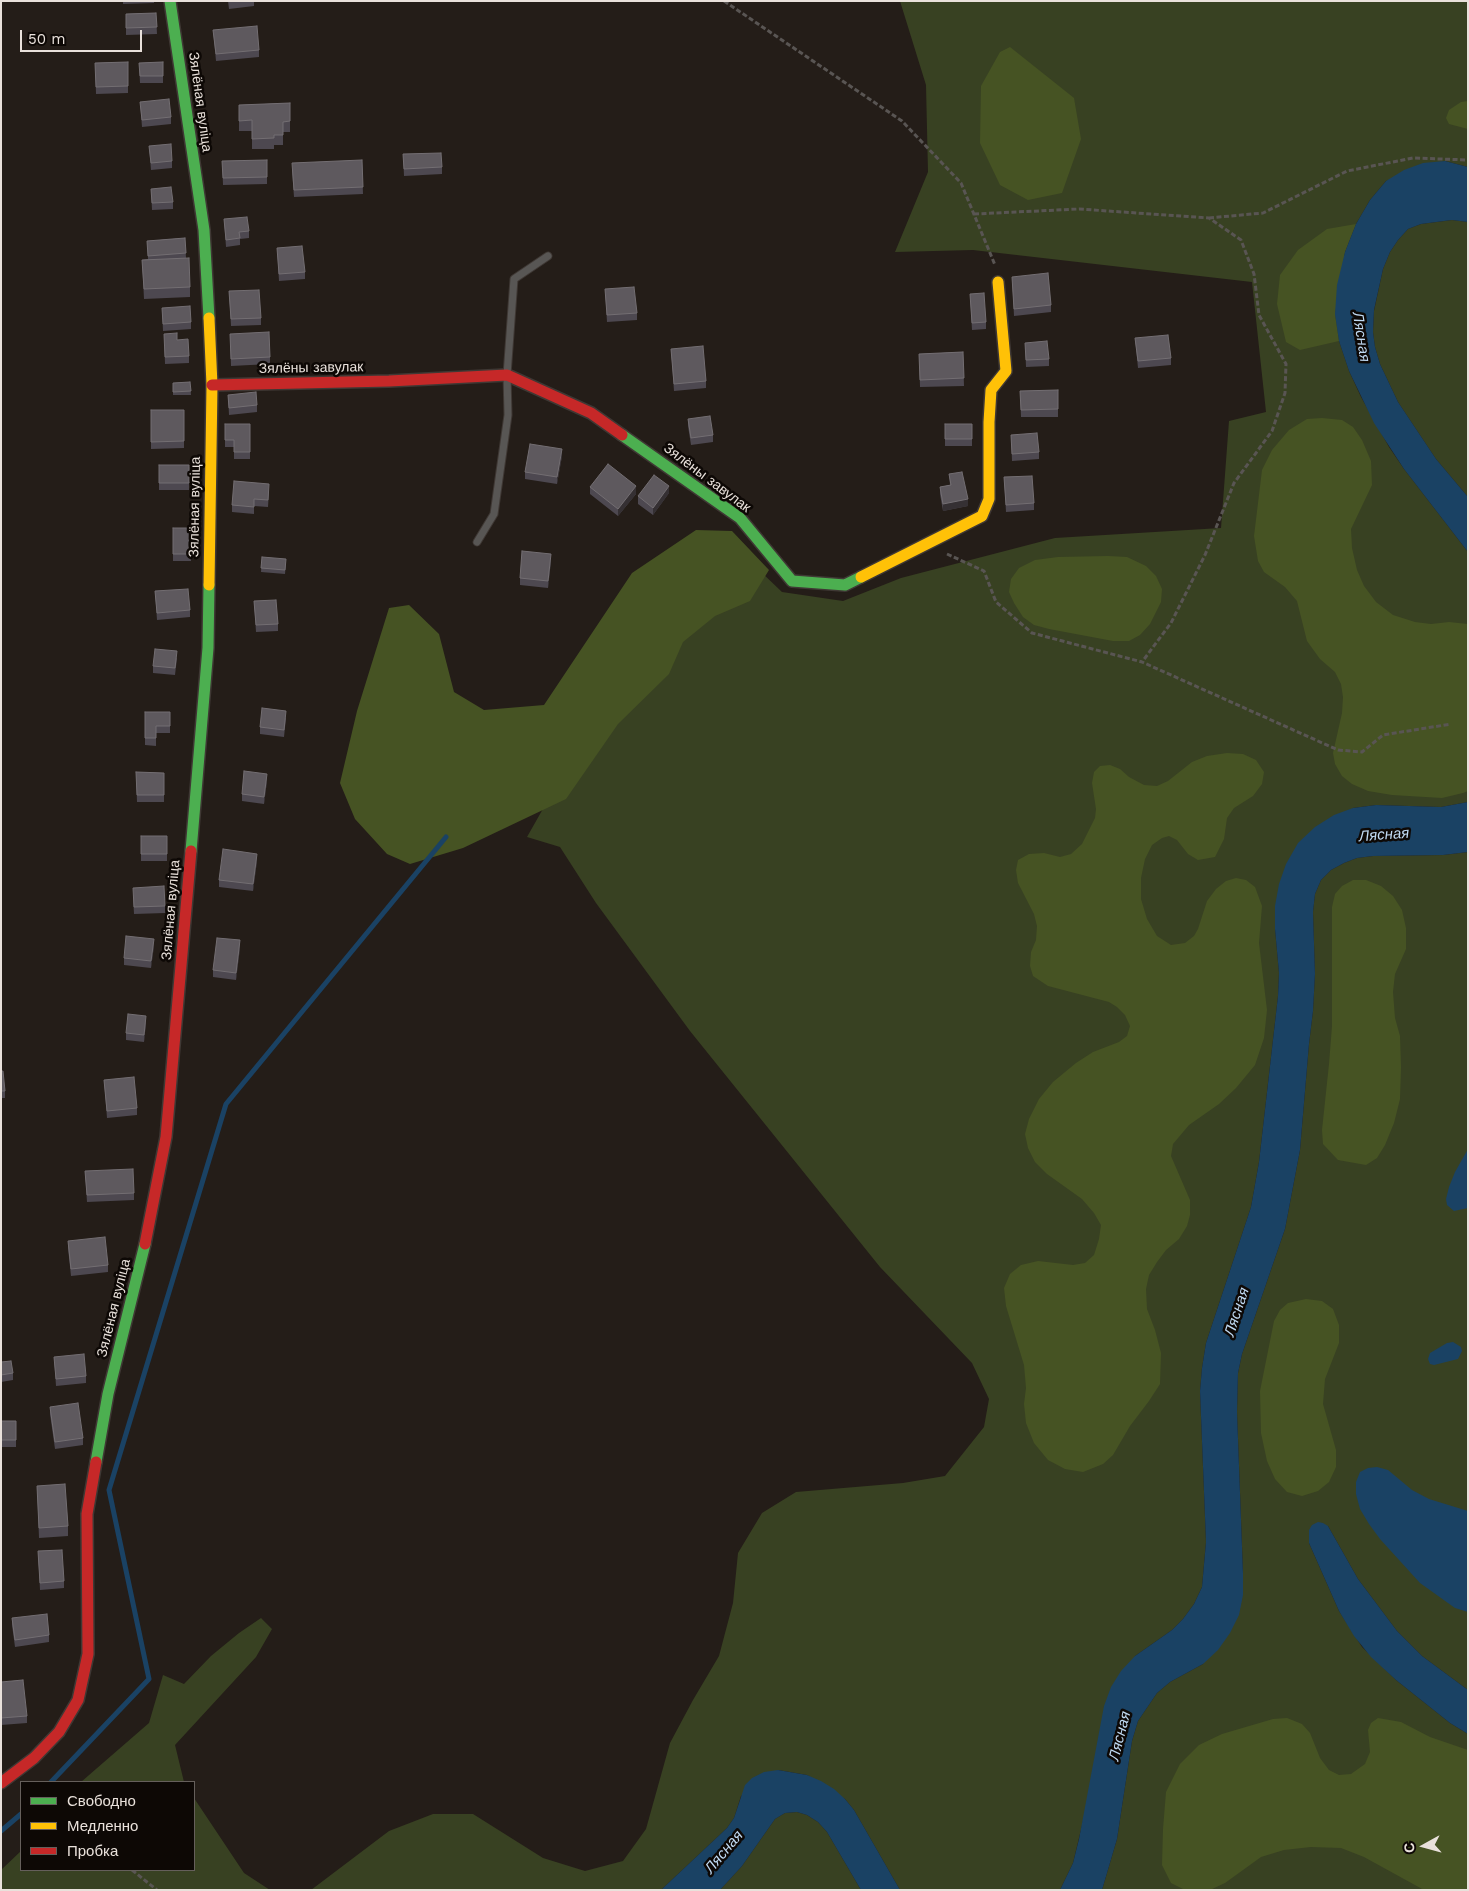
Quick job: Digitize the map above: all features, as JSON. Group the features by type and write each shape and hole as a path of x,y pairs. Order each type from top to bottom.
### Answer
{"street":[{"name":"Зялёная вуліца","path":"1,1783 40,1752 59,1732 78,1700 88,1654 88,1514 108,1394 144,1249 166,1137 208,648 212,385 204,230 170,1"},
{"name":"Зялёны завулак","path":"212,385 389,381 507,375 591,413 740,518 792,581 845,585 982,516 989,500 991,390 1006,371 998,282"}],"lane":[{"path":"477,542 494,514 508,416 507,375 514,279 548,256"}],"path":[{"path":"724,1 902,121 962,183 994,262 998,282"},
{"path":"974,214 1079,209 1209,218 1263,213 1347,171 1413,158 1468,160"},
{"path":"1142,662 1171,623 1205,555 1234,483 1272,431 1285,393 1286,364 1259,315 1254,274 1241,240 1209,218"},
{"path":"927,544 984,571 996,602 1032,633 1142,662 1338,750 1362,752 1383,735 1451,724"},
{"path":"133,1871 157,1890"}],"green space":[{"path":"900,1 1468,1 1468,167 1445,161 1386,181 1370,200 1356,224 1345,252 1337,285 1339,341 1349,371 1361,397 1389,447 1404,469 1468,552 1468,802 1441,807 1376,805 1353,808 1275,929 1279,973 1278,996 1259,1162 1251,1207 1206,1343 1202,1368 1200,1391 1206,1542 1202,1587 1194,1604 1183,1619 1172,1630 1135,1656 1085,1813 1073,1863 1060,1890 900,1890 854,1810 845,1799 807,1775 778,1770 741,1796 734,1818 727,1828 661,1890 311,1890 389,1831 433,1814 473,1814 543,1858 585,1871 623,1861 646,1829 670,1743 719,1656 733,1603 738,1553 762,1513 796,1492 903,1483 945,1476 984,1427 989,1399 972,1363 880,1267 690,1031 596,903 560,847 527,837 612,687 735,547 782,592 843,601 901,578 1055,538 1221,528 1229,421 1266,412 1252,282 973,250 895,252 928,172 926,85"},
{"path":"1010,47 1074,98 1081,139 1062,193 1028,200 1000,185 980,143 981,86 1000,52"},
{"path":"1468,101 1468,129 1449,124 1446,118 1449,110 1461,102"},
{"path":"1452,220 1468,222 1468,497 1436,459 1398,402 1380,364 1373,332 1374,311 1383,269 1390,252 1398,240 1408,229 1421,224"},
{"path":"1356,224 1345,252 1335,314 1339,341 1300,350 1286,342 1277,304 1280,275 1298,250 1327,229"},
{"path":"1307,419 1342,420 1353,427 1362,440 1371,461 1372,485 1351,529 1352,548 1357,570 1364,586 1376,602 1393,615 1415,622 1431,624 1449,622 1468,624 1468,791 1463,793 1442,798 1392,795 1368,791 1352,784 1342,776 1335,764 1333,753 1342,713 1343,697 1341,684 1335,672 1320,659 1307,641 1297,601 1285,587 1264,572 1258,561 1254,536 1262,470 1272,450 1289,430"},
{"path":"696,530 732,531 769,570 750,601 715,616 683,642 669,674 618,724 566,799 463,848 410,864 387,854 355,819 340,783 357,711 389,608 409,605 439,634 454,692 484,710 544,705 632,573"},
{"path":"1058,557 1127,557 1146,566 1156,576 1162,589 1161,602 1150,624 1140,635 1129,641 1113,641 1034,625 1023,617 1009,592 1011,579 1019,568 1035,560"},
{"path":"1227,753 1243,754 1256,760 1264,772 1262,784 1253,796 1234,808 1227,818 1224,839 1215,857 1198,860 1188,854 1177,840 1169,836 1162,838 1152,845 1145,859 1141,878 1141,899 1147,919 1157,936 1171,945 1185,943 1194,936 1207,901 1216,889 1226,881 1236,878 1246,880 1255,887 1262,906 1259,943 1267,1010 1264,1038 1255,1065 1236,1088 1219,1104 1189,1125 1173,1144 1171,1156 1190,1200 1190,1215 1187,1226 1179,1239 1166,1250 1149,1275 1146,1289 1147,1309 1161,1353 1160,1384 1130,1426 1113,1455 1103,1464 1083,1472 1065,1469 1048,1460 1034,1443 1026,1423 1024,1365 1006,1306 1004,1288 1010,1274 1021,1265 1038,1261 1073,1265 1085,1263 1094,1255 1101,1225 1082,1199 1047,1174 1035,1162 1028,1148 1025,1134 1029,1119 1039,1099 1053,1082 1093,1052 1119,1042 1127,1036 1130,1026 1125,1015 1109,1002 1048,986 1033,976 1030,966 1031,952 1036,940 1037,926 1034,914 1018,883 1016,870 1018,860 1029,854 1044,853 1060,857 1071,854 1082,844 1095,818 1096,809 1092,783 1094,772 1100,766 1110,765 1120,769 1129,777 1144,785 1157,786 1168,781 1192,762 1207,756"},
{"path":"1468,852 1468,1690 1422,1656 1397,1631 1358,1579 1328,1526 1309,1543 1339,1611 1362,1647 1396,1680 1450,1723 1468,1734 1468,1890 1102,1890 1117,1839 1132,1741 1138,1721 1157,1693 1170,1682 1203,1664 1243,1573 1237,1412 1238,1373 1242,1354 1285,1229 1300,1150 1313,1011 1315,974 1313,912 1315,894 1321,880 1331,870 1357,858 1443,855"},
{"path":"1353,880 1366,880 1381,886 1393,896 1402,910 1406,928 1406,949 1395,974 1393,992 1395,1018 1400,1036 1400,1099 1394,1123 1385,1145 1377,1158 1366,1165 1338,1160 1323,1144 1322,1130 1332,1026 1332,907 1335,894 1342,886"},
{"path":"1306,1299 1322,1301 1333,1309 1339,1325 1339,1343 1325,1379 1323,1404 1336,1450 1336,1467 1329,1482 1318,1491 1302,1496 1287,1492 1275,1479 1267,1461 1261,1433 1260,1391 1274,1321 1280,1310 1288,1303"},
{"path":"261,1618 272,1629 256,1657 175,1745 184,1781 82,1781 149,1723 163,1675 184,1684 211,1656"},
{"path":"1287,1718 1302,1724 1310,1733 1320,1758 1329,1770 1339,1775 1351,1774 1365,1764 1370,1752 1368,1730 1371,1723 1378,1718 1401,1722 1430,1737 1468,1750 1468,1890 1424,1890 1364,1857 1341,1848 1311,1847 1284,1850 1261,1857 1225,1883 1210,1890 1185,1890 1171,1883 1162,1865 1163,1829 1166,1792 1180,1764 1199,1745 1222,1734 1273,1719"},
{"path":"195,1800 244,1873 270,1890 1,1890 1,1870 20,1852 20,1871 195,1871"},
{"path":"797,1812 807,1815 818,1822 827,1832 861,1890 720,1890 742,1866 775,1819 785,1813"}],"water":[{"name":"Лясная","path":"1445,161 1468,167 1468,222 1452,220 1421,224 1408,229 1398,240 1390,252 1383,269 1374,310 1373,332 1380,364 1398,402 1436,459 1468,497 1468,552 1404,469 1374,423 1349,371 1339,341 1335,314 1337,285 1345,252 1356,224 1370,200 1386,181 1404,170 1423,163"},
{"name":"Лясная","path":"1468,802 1468,852 1443,855 1357,858 1331,870 1321,880 1315,894 1313,912 1315,974 1313,1011 1300,1150 1285,1229 1242,1354 1238,1373 1237,1412 1243,1573 1243,1595 1239,1615 1230,1633 1218,1650 1203,1664 1170,1682 1157,1693 1138,1721 1132,1741 1117,1839 1102,1890 1060,1890 1073,1863 1104,1706 1111,1687 1121,1671 1135,1656 1172,1630 1183,1619 1194,1604 1202,1587 1206,1542 1200,1391 1202,1368 1206,1343 1251,1207 1259,1162 1278,996 1279,973 1275,906 1279,884 1286,864 1298,843 1315,827 1334,815 1353,808 1376,805 1441,807"},
{"path":"1468,1149 1468,1208 1454,1211 1447,1205 1446,1199 1455,1172"},
{"path":"1453,1342 1461,1347 1462,1351 1458,1359 1434,1365 1430,1364 1428,1359 1430,1353 1447,1343"},
{"path":"1377,1467 1388,1470 1412,1490 1429,1499 1468,1511 1468,1612 1455,1608 1420,1583 1369,1524 1360,1509 1356,1494 1356,1482 1360,1472 1368,1468"},
{"path":"1318,1522 1328,1526 1358,1579 1397,1631 1422,1656 1468,1690 1468,1734 1450,1723 1396,1680 1371,1657 1354,1636 1339,1611 1309,1543 1309,1530 1312,1525"},
{"name":"Лясная","path":"778,1770 807,1775 821,1781 845,1799 854,1810 900,1890 861,1890 827,1832 818,1822 807,1815 797,1812 785,1813 775,1819 742,1866 720,1890 661,1890 727,1828 734,1818 745,1785 752,1778 764,1772"}],"building":[{"path":"156,13 157,27 126,28 126,14"},
{"path":"257,26 259,50 216,54 213,30"},
{"path":"128,62 128,86 96,87 95,63"},
{"path":"163,62 163,76 140,76 139,63"},
{"path":"169,99 171,117 142,120 140,102"},
{"path":"290,103 290,121 283,122 283,135 274,135 274,138 252,139 252,120 239,121 239,105"},
{"path":"171,144 172,161 151,163 149,146"},
{"path":"441,153 442,167 404,169 403,154"},
{"path":"267,160 267,177 223,178 222,161"},
{"path":"362,160 363,187 294,190 292,163"},
{"path":"171,187 173,202 152,203 151,189"},
{"path":"247,217 249,231 239,232 240,238 226,240 224,219"},
{"path":"185,238 186,253 148,256 147,241"},
{"path":"302,246 305,272 279,274 277,248"},
{"path":"189,258 190,287 144,289 142,260"},
{"path":"1048,273 1051,305 1014,309 1012,277"},
{"path":"634,287 637,313 607,315 605,289"},
{"path":"259,290 261,318 231,319 229,291"},
{"path":"984,293 986,322 972,323 970,294"},
{"path":"190,306 191,322 163,324 162,308"},
{"path":"269,332 270,357 231,359 230,334"},
{"path":"177,333 177,340 188,339 189,356 165,357 164,334"},
{"path":"1168,335 1171,358 1138,361 1135,338"},
{"path":"1047,341 1049,359 1026,360 1025,343"},
{"path":"703,346 706,381 674,384 671,349"},
{"path":"963,352 964,378 920,380 919,354"},
{"path":"190,382 191,391 173,392 173,383"},
{"path":"1058,390 1058,409 1021,410 1020,391"},
{"path":"256,392 257,405 229,408 228,395"},
{"path":"151,410 184,410 184,441 151,442"},
{"path":"710,416 713,435 691,438 688,419"},
{"path":"225,424 250,424 250,452 234,452 234,440 225,440"},
{"path":"945,424 972,424 972,439 945,439"},
{"path":"1037,433 1039,452 1012,454 1011,435"},
{"path":"530,444 562,449 557,477 525,472"},
{"path":"608,464 636,486 618,509 590,487"},
{"path":"159,465 189,465 189,483 159,483"},
{"path":"962,472 968,499 943,504 940,487 951,485 949,474"},
{"path":"654,475 669,486 653,508 638,496"},
{"path":"1032,476 1034,503 1006,505 1004,477"},
{"path":"234,481 269,484 268,500 254,499 254,507 232,505"},
{"path":"173,528 191,528 191,554 173,554"},
{"path":"522,551 551,554 548,581 520,578"},
{"path":"262,557 286,559 285,570 261,568"},
{"path":"188,589 190,610 157,613 155,591"},
{"path":"276,600 278,624 256,625 254,601"},
{"path":"155,649 177,651 175,668 153,666"},
{"path":"262,708 286,711 284,730 260,727"},
{"path":"145,712 170,712 170,726 156,726 156,738 145,738"},
{"path":"244,771 267,774 264,797 242,794"},
{"path":"136,772 164,773 164,795 137,795"},
{"path":"141,836 167,836 167,854 141,854"},
{"path":"223,849 257,854 253,884 219,880"},
{"path":"164,886 165,906 134,907 133,888"},
{"path":"126,936 154,939 151,961 124,958"},
{"path":"217,938 240,940 236,973 213,970"},
{"path":"128,1014 146,1016 144,1035 126,1033"},
{"path":"1,1071 3,1071 5,1091 1,1091"},
{"path":"134,1077 137,1108 107,1111 104,1080"},
{"path":"133,1169 134,1193 87,1195 85,1171"},
{"path":"105,1237 108,1265 71,1269 68,1241"},
{"path":"84,1354 86,1376 56,1379 54,1357"},
{"path":"11,1361 13,1373 1,1375 1,1362"},
{"path":"78,1403 83,1438 55,1442 50,1407"},
{"path":"1,1421 16,1421 16,1440 1,1440"},
{"path":"65,1484 68,1526 39,1528 37,1486"},
{"path":"62,1550 64,1581 40,1583 38,1551"},
{"path":"47,1614 49,1635 15,1640 12,1618"},
{"path":"23,1680 27,1716 1,1718 1,1682"}],"waterway":[{"path":"52,1781 149,1679 109,1490 226,1104 446,837"},
{"path":"1,1831 20,1815"}],"traffic: fast":[{"path":"170,1 204,230 209,318"},
{"path":"622,435 740,518 792,581 845,585 861,577"},
{"path":"191,851 208,648 209,585"},
{"path":"96,1462 108,1394 145,1244"}],"traffic: slow":[{"path":"861,577 982,516 989,499 991,390 1006,371 998,282"},
{"path":"209,318 212,385 209,585"}],"traffic: jam":[{"path":"212,385 389,381 507,375 591,413 622,435"},
{"path":"145,1244 166,1137 191,851"},
{"path":"1,1783 34,1758 59,1732 78,1700 88,1654 87,1514 96,1462"}]}
